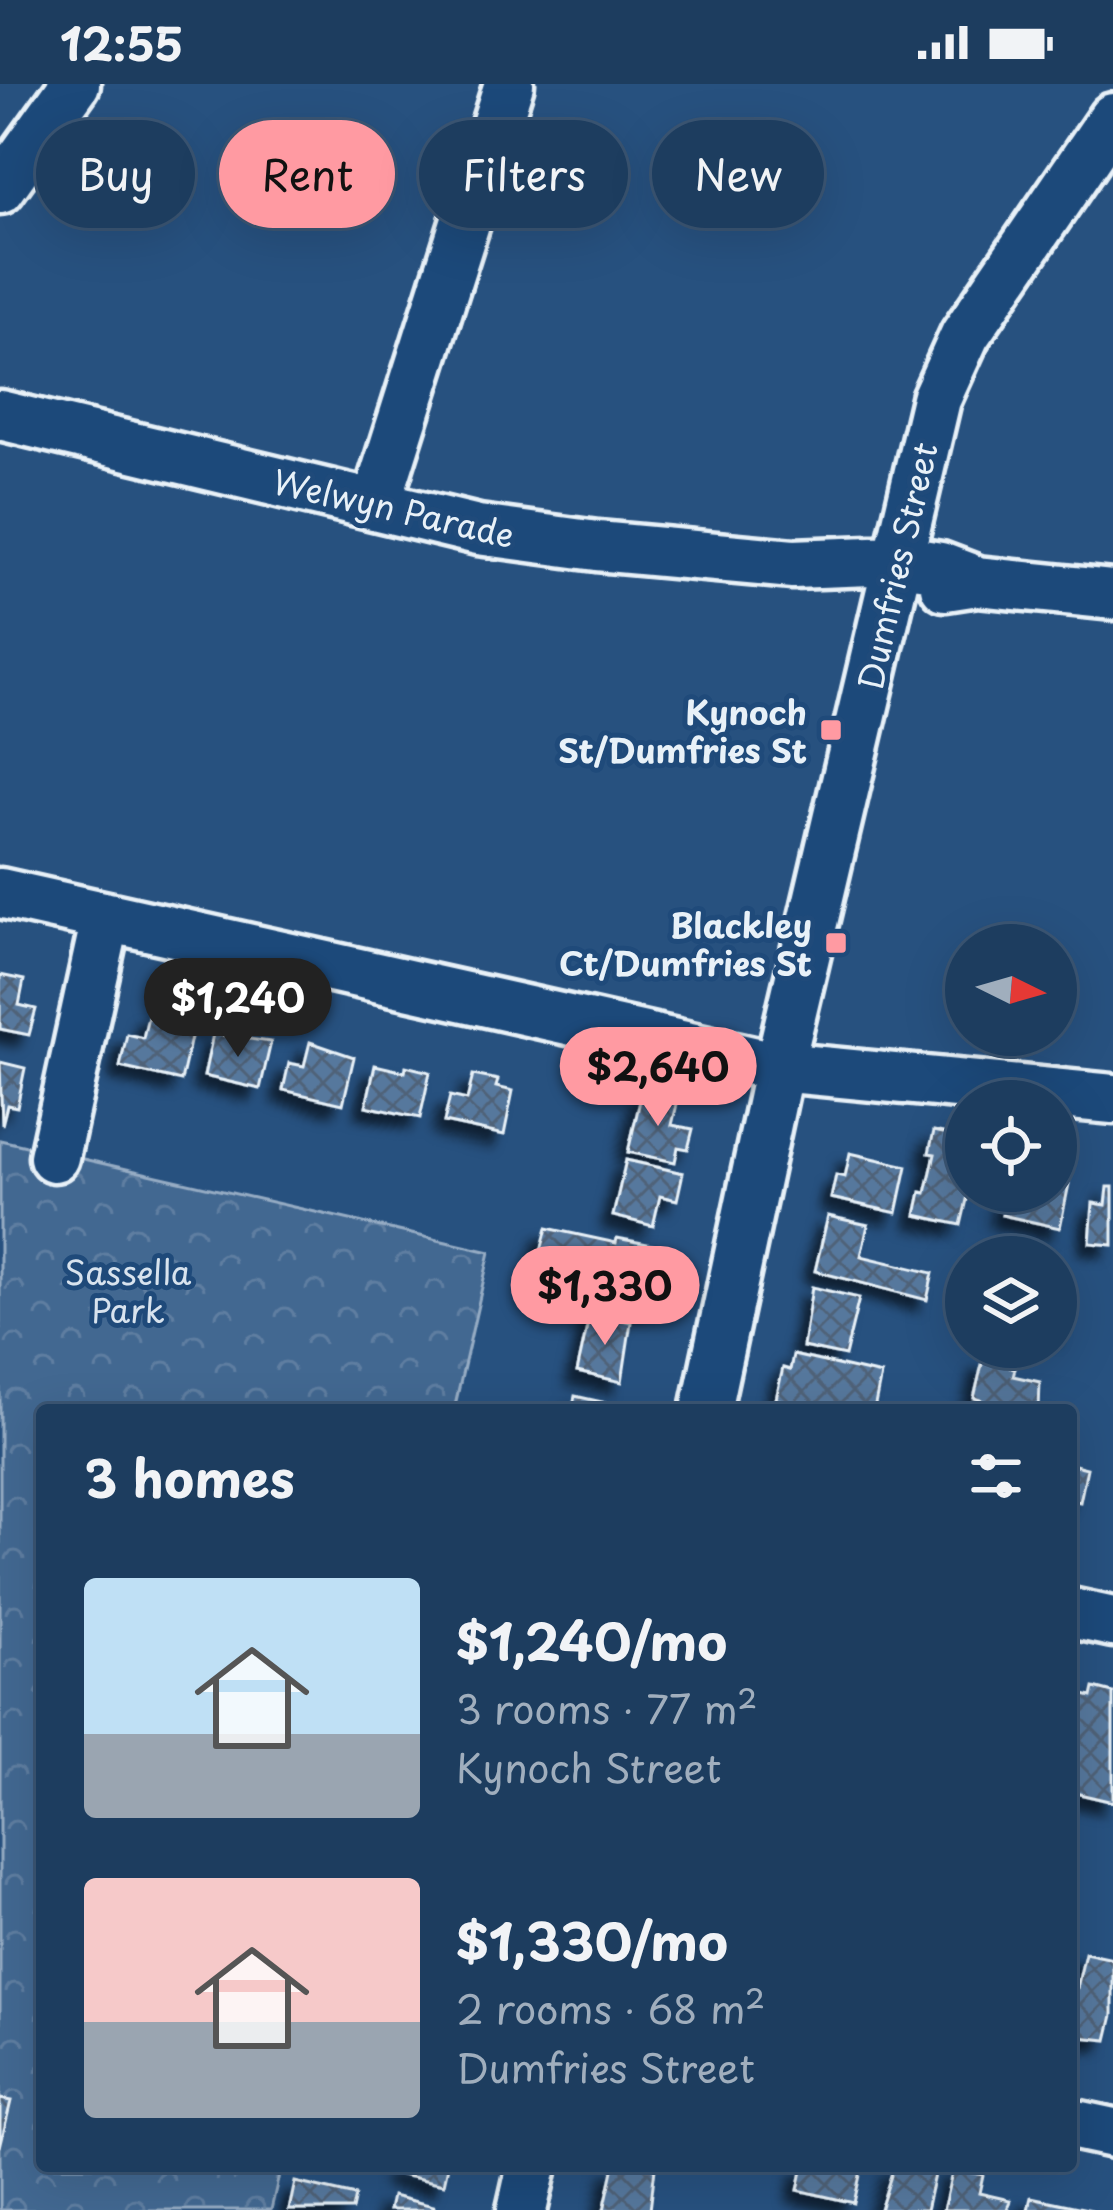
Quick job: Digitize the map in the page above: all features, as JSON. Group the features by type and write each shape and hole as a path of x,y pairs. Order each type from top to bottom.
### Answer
{"street":[{"path":"0,189 75,84"},
{"path":"376,504 508,84"},
{"name":"Dumfries Street","path":"707,1404 779,1067 936,399 965,334 1113,118"},
{"name":"Welwyn Parade","path":"0,415 532,539 893,573 940,567 976,581 1113,595"},
{"path":"0,892 779,1067 1113,1099"},
{"path":"54,1157 106,918"},
{"path":"1077,1614 1113,1622"},
{"path":"1077,2124 1113,2133"},
{"path":"522,2210 531,2172"}],"green space":[{"name":"Sassella Park","path":"0,1140 490,1252 455,1404 36,1404 36,2172 280,2172 271,2210 0,2210"}],"building":[{"path":"0,975 24,980 19,1005 36,1009 29,1035 0,1029"},
{"path":"149,1012 175,1018 174,1025 193,1029 181,1081 120,1067 127,1034 143,1038"},
{"path":"213,1034 271,1042 260,1089 204,1076"},
{"path":"310,1042 354,1057 343,1104 283,1090 289,1063 304,1066"},
{"path":"0,1062 25,1068 17,1107 7,1105 2,1125"},
{"path":"375,1065 430,1072 420,1118 366,1106"},
{"path":"473,1075 498,1080 496,1087 513,1091 504,1135 444,1122 450,1096 467,1100"},
{"path":"642,1092 678,1100 672,1125 693,1129 688,1149 678,1147 675,1162 628,1152"},
{"path":"934,1131 945,1133 945,1212 964,1212 961,1225 916,1215 935,1154 929,1153"},
{"path":"850,1153 907,1166 897,1213 831,1198 836,1175 845,1177"},
{"path":"626,1160 683,1173 677,1200 660,1196 653,1226 613,1216"},
{"path":"1108,1187 1113,1187 1113,1245 1090,1243 1093,1203 1106,1205"},
{"path":"1003,1212 1063,1212 1060,1228"},
{"path":"828,1216 868,1225 861,1256 933,1273 927,1300 815,1271"},
{"path":"547,1228 616,1243 617,1238 652,1245 648,1262 663,1265 658,1286 539,1259"},
{"path":"539,1259 658,1286 653,1307 638,1303 635,1318 532,1291"},
{"path":"812,1287 859,1298 845,1356 803,1347"},
{"path":"590,1313 631,1322 622,1382 577,1372"},
{"path":"793,1355 881,1375 875,1404 782,1404 776,1399 783,1368 790,1370"},
{"path":"981,1368 1015,1368 1013,1376 1040,1382 1039,1404 992,1404 974,1398"},
{"path":"575,1396 611,1404 573,1404"},
{"path":"1077,1466 1087,1468 1077,1501"},
{"path":"1094,1688 1113,1693 1113,1802 1077,1793 1077,1693 1092,1697"},
{"path":"1085,1953 1113,1959 1113,2015 1107,2040 1077,2037 1077,1988"},
{"path":"0,2099 11,2101 0,2147"},
{"path":"398,2172 447,2172 444,2184"},
{"path":"613,2172 655,2172 650,2210 604,2210"},
{"path":"802,2172 861,2172 854,2203 798,2190"},
{"path":"892,2172 935,2172 926,2210 880,2210"},
{"path":"952,2172 983,2175 979,2193 1010,2200 1007,2210 943,2210"},
{"path":"295,2182 355,2196 352,2210 289,2210"},
{"path":"392,2196 434,2206 433,2210 389,2210"},
{"path":"1031,2197 1092,2210 1028,2210"}],"place":[{"name":"Kynoch St/Dumfries St","path":"831,730"},
{"name":"Blackley Ct/Dumfries St","path":"836,943"}]}
